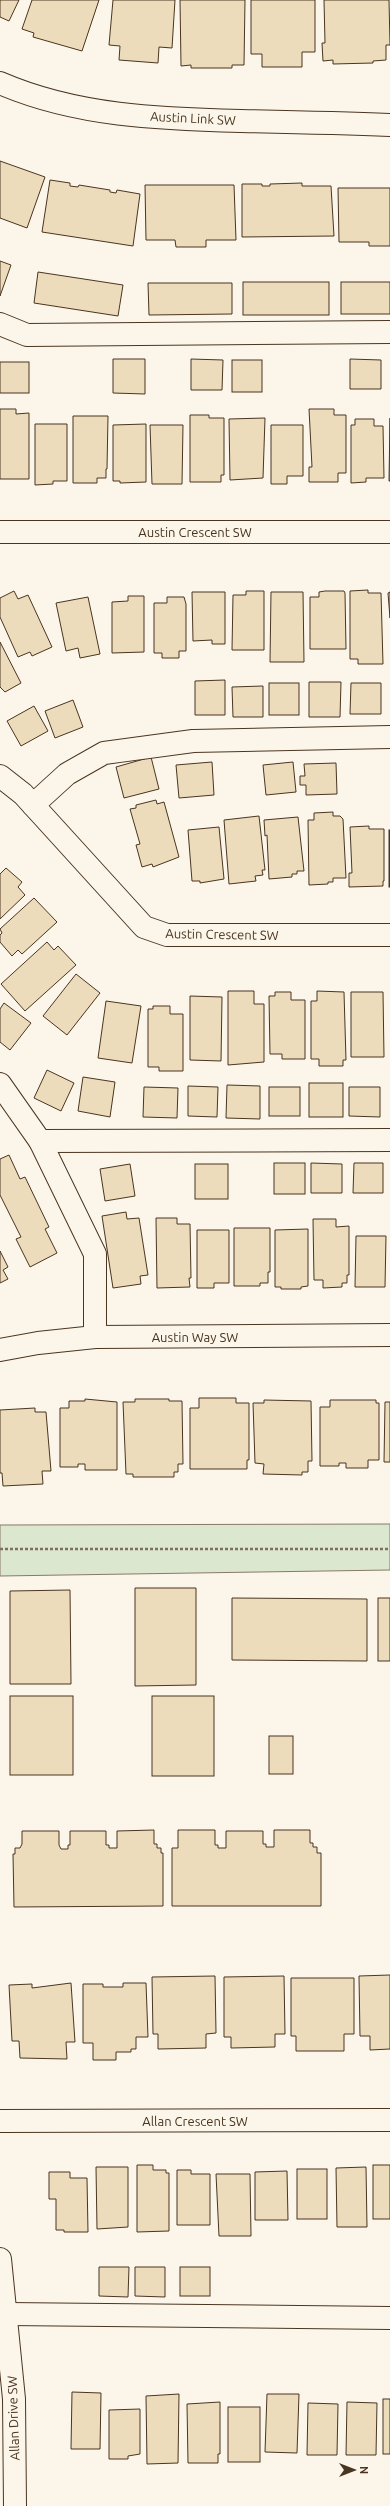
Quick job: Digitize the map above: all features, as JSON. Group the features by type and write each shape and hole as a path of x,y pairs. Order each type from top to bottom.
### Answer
{"street":[{"name":"Austin Link SW","path":"0,83 30,96 77,109 185,120 390,125"},
{"path":"0,324 27,335 390,332"},
{"name":"Austin Crescent SW","path":"0,532 390,532"},
{"path":"33,805 67,774 104,753 193,741 390,737"},
{"name":"Austin Crescent SW","path":"0,776 23,794 144,927 168,935 390,935"},
{"path":"0,1084 40,1141 95,1254 95,1337"},
{"path":"40,1141 390,1140"},
{"name":"Austin Way SW","path":"0,1350 38,1343 95,1337 390,1335"},
{"name":"Allan Crescent SW","path":"0,2121 390,2120"},
{"name":"Allan Drive SW","path":"0,2260 7,2314 14,2399 15,2506"},
{"path":"7,2314 390,2318"}],"path":[{"path":"0,1549 390,1549"}],"green space":[{"path":"390,1524 390,1570 0,1576 0,1525"}],"building":[{"path":"0,0 19,0 9,21 0,17"},
{"path":"32,0 99,0 82,51 33,37 34,33 22,29"},
{"path":"113,0 175,0 172,48 159,47 158,63 119,60 120,46 109,45"},
{"path":"180,0 245,0 244,65 232,65 232,68 191,68 191,65 181,66"},
{"path":"251,0 315,0 315,52 302,52 302,67 262,67 262,54 251,54"},
{"path":"324,0 389,0 390,45 386,45 386,60 373,61 373,63 333,64 333,60 323,61 322,43 325,43"},
{"path":"0,161 45,177 27,228 0,218"},
{"path":"50,180 70,183 70,186 78,187 79,185 110,190 110,192 116,193 117,190 140,194 133,246 42,232"},
{"path":"302,183 302,186 331,186 334,236 242,237 242,184 262,184 262,186 270,186 270,184"},
{"path":"145,185 234,185 236,240 206,240 206,247 176,247 175,240 146,240"},
{"path":"338,188 390,188 390,246 369,246 369,242 339,242"},
{"path":"0,261 11,265 0,296"},
{"path":"38,272 123,285 118,316 34,303"},
{"path":"243,282 329,282 329,315 243,315"},
{"path":"341,282 390,282 390,314 341,314"},
{"path":"148,283 232,283 232,314 149,315"},
{"path":"113,359 145,359 145,394 113,393"},
{"path":"191,359 223,360 222,390 191,390"},
{"path":"350,359 381,360 381,389 350,389"},
{"path":"232,360 262,360 262,392 232,392"},
{"path":"0,362 29,362 29,393 0,393"},
{"path":"0,409 16,409 16,414 29,413 29,479 0,479"},
{"path":"309,409 334,409 334,415 346,415 346,473 338,473 338,482 309,482 309,467 312,467"},
{"path":"190,415 209,415 209,418 224,418 224,475 221,475 221,482 190,482"},
{"path":"73,416 108,416 106,478 97,478 97,483 73,483"},
{"path":"265,418 263,478 230,480 229,419"},
{"path":"390,418 390,481 389,481"},
{"path":"355,419 374,419 374,426 383,426 384,478 366,478 366,482 351,483 351,425 355,425"},
{"path":"35,424 67,424 67,481 53,481 53,484 35,485"},
{"path":"146,424 146,482 120,483 120,481 113,481 113,425"},
{"path":"150,425 183,425 182,484 152,484"},
{"path":"271,425 303,425 303,476 287,476 287,484 271,484"},
{"path":"368,590 368,593 381,593 383,664 358,664 358,659 350,659 350,591"},
{"path":"14,591 18,599 28,595 52,647 32,656 30,652 18,657 0,617 0,598"},
{"path":"246,591 264,591 264,650 232,650 233,595 246,595"},
{"path":"344,591 345,593 346,649 310,649 310,597 319,597 319,592"},
{"path":"192,592 225,592 225,644 212,644 212,640 193,641"},
{"path":"271,592 303,592 304,662 270,662"},
{"path":"390,592 390,618 388,593"},
{"path":"128,596 144,596 144,652 112,653 112,602 128,601"},
{"path":"88,597 100,654 80,658 78,648 66,651 56,603"},
{"path":"167,597 184,597 186,604 186,651 179,651 179,658 162,658 162,653 154,653 154,603 167,603"},
{"path":"0,642 21,683 5,692 0,687"},
{"path":"225,680 225,715 195,715 195,681"},
{"path":"309,682 341,682 340,717 309,717"},
{"path":"269,683 299,683 299,715 269,715"},
{"path":"351,683 381,683 381,714 350,714"},
{"path":"263,686 263,717 233,717 232,687"},
{"path":"73,700 83,727 55,738 45,711"},
{"path":"34,706 48,731 21,746 7,721"},
{"path":"151,757 159,789 124,798 116,767"},
{"path":"212,762 214,795 179,798 176,765"},
{"path":"293,762 296,792 266,795 263,765"},
{"path":"336,763 337,794 306,795 306,785 300,785 300,776 305,776 304,764"},
{"path":"156,800 157,804 164,802 179,857 153,867 152,864 142,867 136,845 140,844 130,809 136,808 136,805"},
{"path":"333,812 333,816 340,816 343,819 346,878 333,878 333,882 328,882 328,884 309,885 308,820 314,820 314,813"},
{"path":"259,816 265,870 262,870 263,875 255,876 256,881 229,884 224,820"},
{"path":"298,817 304,871 297,871 297,874 292,874 292,877 269,879 267,835 265,836 264,820"},
{"path":"369,826 369,829 384,829 383,886 349,887 349,873 352,873 350,827"},
{"path":"219,827 224,879 200,883 200,881 192,881 188,830"},
{"path":"390,830 390,887 389,887"},
{"path":"6,868 22,882 18,887 25,895 0,919 0,874"},
{"path":"34,898 57,922 22,954 18,950 12,956 0,942 0,935 2,933 0,929"},
{"path":"47,942 54,950 58,946 76,965 25,1011 1,984"},
{"path":"76,974 100,993 67,1035 43,1016"},
{"path":"228,991 254,991 254,1004 264,1004 264,1062 228,1065"},
{"path":"317,991 344,992 346,1060 343,1060 343,1066 319,1066 319,1059 311,1059 311,1001 317,1001"},
{"path":"275,992 291,992 291,1000 305,1000 305,1059 282,1059 282,1054 270,1054 269,996 275,996"},
{"path":"351,992 383,992 384,1057 351,1057"},
{"path":"190,996 222,997 221,1061 190,1060"},
{"path":"106,1001 141,1006 132,1063 98,1058"},
{"path":"4,1003 31,1023 10,1050 0,1042 0,1009"},
{"path":"153,1006 170,1006 170,1014 183,1014 183,1071 159,1071 159,1067 148,1067 148,1009 153,1009"},
{"path":"47,1070 74,1083 61,1111 34,1098"},
{"path":"83,1077 115,1082 110,1117 78,1111"},
{"path":"309,1083 343,1083 343,1117 309,1117"},
{"path":"227,1085 260,1086 260,1119 226,1118"},
{"path":"188,1086 218,1087 217,1117 188,1116"},
{"path":"144,1087 178,1088 177,1118 143,1117"},
{"path":"269,1087 300,1087 300,1116 269,1116"},
{"path":"349,1087 380,1087 380,1117 349,1116"},
{"path":"9,1155 20,1179 25,1177 49,1227 45,1229 57,1253 30,1267 16,1239 21,1237 0,1195 0,1159"},
{"path":"274,1163 305,1163 305,1194 274,1194"},
{"path":"311,1163 342,1164 342,1193 311,1193"},
{"path":"354,1163 383,1163 383,1193 353,1193"},
{"path":"130,1164 135,1196 105,1201 100,1169"},
{"path":"195,1164 228,1164 228,1199 195,1199"},
{"path":"126,1212 127,1219 139,1218 148,1275 140,1276 141,1284 113,1288 102,1216"},
{"path":"156,1218 177,1218 177,1224 190,1224 190,1287 157,1288"},
{"path":"313,1219 336,1219 336,1227 349,1226 349,1275 347,1275 347,1283 342,1283 342,1287 323,1288 323,1280 314,1280"},
{"path":"234,1228 270,1228 270,1272 268,1272 268,1283 260,1283 260,1286 234,1286"},
{"path":"308,1229 308,1286 301,1287 301,1289 281,1289 281,1287 275,1287 275,1230"},
{"path":"197,1230 229,1230 229,1283 214,1283 214,1288 197,1288"},
{"path":"356,1236 386,1236 385,1287 355,1287"},
{"path":"0,1251 8,1267 3,1270 8,1279 0,1283"},
{"path":"199,1398 236,1398 236,1403 249,1403 249,1460 247,1460 247,1469 190,1469 190,1408 199,1408"},
{"path":"85,1399 117,1402 117,1470 85,1470 85,1464 78,1464 78,1467 60,1467 60,1408 69,1408 69,1401 85,1401"},
{"path":"135,1399 169,1399 169,1401 182,1401 183,1464 178,1464 178,1472 174,1472 174,1477 133,1477 133,1474 126,1474 123,1402 135,1402"},
{"path":"264,1400 311,1401 312,1461 308,1461 308,1472 302,1472 302,1475 263,1474 264,1464 255,1463 253,1403 264,1403"},
{"path":"330,1400 376,1400 376,1403 379,1403 379,1460 368,1460 368,1468 346,1468 346,1463 339,1463 339,1466 320,1466 320,1407 330,1407"},
{"path":"385,1402 390,1402 390,1462 384,1462"},
{"path":"35,1408 35,1412 46,1412 51,1471 42,1471 43,1484 3,1486 2,1473 0,1473 0,1410"},
{"path":"135,1588 196,1588 196,1685 135,1686"},
{"path":"70,1590 71,1684 10,1684 10,1591"},
{"path":"232,1598 367,1599 367,1661 232,1660"},
{"path":"378,1598 390,1598 390,1661 378,1661"},
{"path":"10,1696 73,1696 73,1775 10,1775"},
{"path":"152,1696 214,1696 214,1776 152,1776"},
{"path":"269,1736 293,1736 293,1774 269,1774"},
{"path":"154,1830 154,1844 157,1844 157,1848 161,1848 161,1853 163,1853 163,1906 14,1907 13,1854 15,1854 15,1848 20,1848 22,1844 22,1831 59,1831 59,1845 61,1849 68,1849 68,1845 70,1845 70,1831 106,1831 106,1845 109,1845 109,1848 117,1848 117,1831"},
{"path":"178,1830 215,1830 215,1845 218,1845 218,1848 226,1848 226,1831 263,1831 263,1844 266,1844 266,1847 274,1847 274,1830 310,1830 310,1843 313,1843 313,1847 317,1847 317,1853 321,1853 321,1906 172,1906 172,1848 178,1848"},
{"path":"390,1975 390,2049 370,2050 370,2036 360,2036 359,1976"},
{"path":"215,1976 216,2033 206,2034 206,2048 158,2049 158,2034 153,2034 152,1977"},
{"path":"284,1976 285,2034 275,2034 275,2047 231,2048 231,2037 224,2037 224,1977"},
{"path":"291,1978 354,1978 354,2034 344,2034 344,2051 296,2051 296,2036 291,2036"},
{"path":"71,1983 75,2042 66,2042 67,2059 20,2058 19,2041 12,2041 9,1985 32,1984 32,1988"},
{"path":"123,1983 146,1983 148,2037 136,2037 136,2049 131,2049 131,2052 116,2052 116,2060 93,2060 93,2043 83,2043 83,1984 103,1984 103,1987 123,1987"},
{"path":"137,2165 153,2165 153,2170 166,2170 166,2173 169,2173 169,2231 137,2232"},
{"path":"373,2165 390,2165 390,2219 373,2219"},
{"path":"96,2167 128,2167 128,2227 97,2229"},
{"path":"366,2167 367,2227 337,2227 336,2168"},
{"path":"297,2169 327,2169 327,2219 297,2219"},
{"path":"177,2170 191,2170 191,2174 210,2174 210,2225 177,2225"},
{"path":"287,2171 288,2220 255,2220 255,2172"},
{"path":"49,2172 70,2172 70,2178 87,2178 88,2232 64,2232 64,2230 56,2230 56,2199 49,2199"},
{"path":"216,2174 250,2174 251,2236 219,2236"},
{"path":"99,2267 129,2267 128,2297 99,2296"},
{"path":"135,2267 165,2267 165,2297 135,2296"},
{"path":"180,2267 210,2267 210,2296 180,2296"},
{"path":"72,2392 101,2393 100,2449 71,2449"},
{"path":"179,2394 178,2463 147,2464 146,2396"},
{"path":"267,2394 299,2394 297,2453 265,2452"},
{"path":"383,2399 390,2399 390,2454 383,2454"},
{"path":"220,2402 220,2454 218,2454 218,2463 188,2463 187,2404"},
{"path":"347,2402 377,2403 376,2455 346,2455"},
{"path":"308,2403 338,2404 337,2455 307,2455"},
{"path":"228,2407 260,2407 260,2462 228,2462"},
{"path":"140,2409 140,2454 128,2456 128,2459 109,2459 109,2410"}]}
